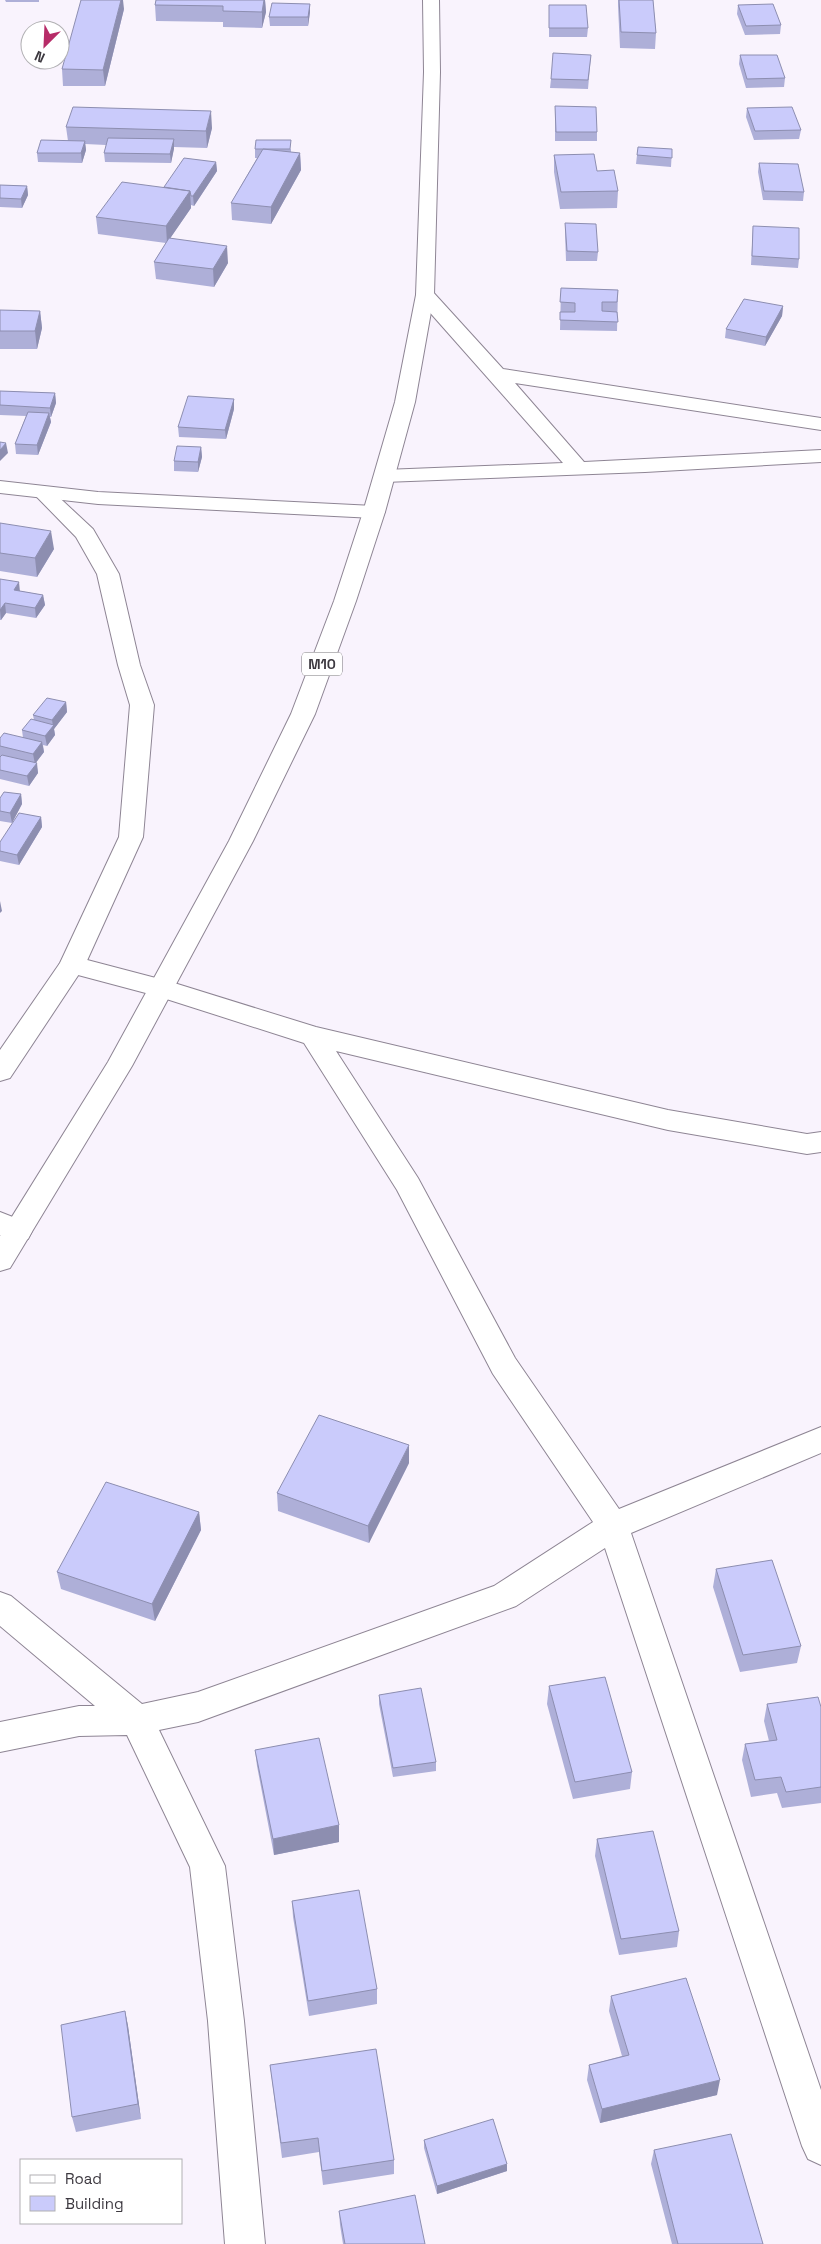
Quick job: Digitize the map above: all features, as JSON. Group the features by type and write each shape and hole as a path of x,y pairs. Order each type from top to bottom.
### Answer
{"street":[{"name":"M10","path":"0,1260 9,1227 119,1066 241,841 303,714 346,601 374,512 405,402 425,295 432,72 431,0"},
{"path":"425,295 498,374 579,469"},
{"path":"498,374 821,424"},
{"path":"384,476 579,469 821,456"},
{"path":"0,487 98,498 374,512"},
{"path":"0,1072 72,965 131,837 142,705 129,665 108,574 85,534 42,492"},
{"path":"72,965 162,988 313,1036 668,1120 816,1145"},
{"path":"313,1036 408,1185 504,1366 613,1526 821,2146"},
{"path":"0,1737 79,1721 137,1720 198,1707 505,1596 613,1526 821,1440"},
{"path":"0,1606 137,1720 207,1866 226,2020 246,2244"}],"building":[{"path":"81,0 121,0 103,70 70,69 70,40"},
{"path":"156,0 264,0 262,12 223,11 223,6 155,5"},
{"path":"619,0 653,0 656,33 621,32"},
{"path":"272,3 310,4 308,17 269,17"},
{"path":"773,4 781,25 746,26 738,5"},
{"path":"549,5 586,5 588,28 549,28"},
{"path":"553,53 591,55 588,80 551,79"},
{"path":"740,55 777,55 785,78 747,79"},
{"path":"555,106 596,107 597,132 556,132"},
{"path":"73,107 211,111 206,131 66,127"},
{"path":"792,107 801,130 755,131 747,108"},
{"path":"108,138 174,139 170,154 104,153"},
{"path":"41,140 85,141 81,153 37,153"},
{"path":"256,140 291,140 290,149 255,149"},
{"path":"638,147 672,149 672,158 637,155"},
{"path":"263,149 300,153 271,207 231,203"},
{"path":"594,154 597,171 614,170 618,191 561,192 554,155"},
{"path":"184,158 216,162 193,196 191,196 190,191 164,187"},
{"path":"759,163 798,164 804,192 764,191"},
{"path":"122,182 190,191 166,226 96,217"},
{"path":"0,185 27,186 21,199 0,198"},
{"path":"565,223 596,224 598,252 567,251"},
{"path":"753,226 799,228 799,259 752,256"},
{"path":"169,238 227,246 213,269 154,262"},
{"path":"561,288 618,290 617,302 602,302 602,311 617,312 618,322 560,320 560,312 575,312 575,303 560,302"},
{"path":"744,299 783,306 766,337 726,329"},
{"path":"0,310 40,311 35,331 0,331"},
{"path":"0,391 55,393 50,408 0,405"},
{"path":"188,396 234,399 225,430 178,427"},
{"path":"28,412 49,413 37,445 15,444"},
{"path":"0,442 6,443 0,450"},
{"path":"177,446 201,447 198,462 174,461"},
{"path":"0,523 51,531 35,558 0,553"},
{"path":"0,579 19,582 14,590 43,595 35,608 5,603 0,610"},
{"path":"47,698 66,702 52,720 33,715"},
{"path":"31,719 54,725 45,736 22,730"},
{"path":"4,733 42,742 33,754 0,746 0,738"},
{"path":"2,755 37,763 27,776 0,770 0,757"},
{"path":"4,792 21,794 10,813 0,811 0,798"},
{"path":"19,813 41,817 17,855 0,851 0,842"},
{"path":"319,1415 409,1445 368,1526 277,1493"},
{"path":"106,1482 199,1512 152,1604 57,1572"},
{"path":"772,1560 801,1646 743,1655 716,1569"},
{"path":"605,1677 632,1772 575,1782 549,1686"},
{"path":"421,1688 436,1762 393,1768 379,1695"},
{"path":"818,1697 821,1707 821,1787 786,1792 781,1777 755,1780 745,1744 777,1740 767,1704"},
{"path":"319,1738 339,1825 273,1839 255,1750"},
{"path":"653,1831 679,1931 621,1939 597,1839"},
{"path":"359,1890 377,1989 308,2001 292,1901"},
{"path":"686,1978 720,2080 602,2109 589,2065 629,2055 611,1996"},
{"path":"125,2011 138,2104 72,2117 61,2025"},
{"path":"376,2049 394,2160 322,2171 318,2138 281,2143 270,2065"},
{"path":"493,2119 507,2164 437,2186 424,2140"},
{"path":"731,2134 763,2244 678,2244 654,2150"},
{"path":"415,2195 425,2244 345,2244 339,2211"}]}
